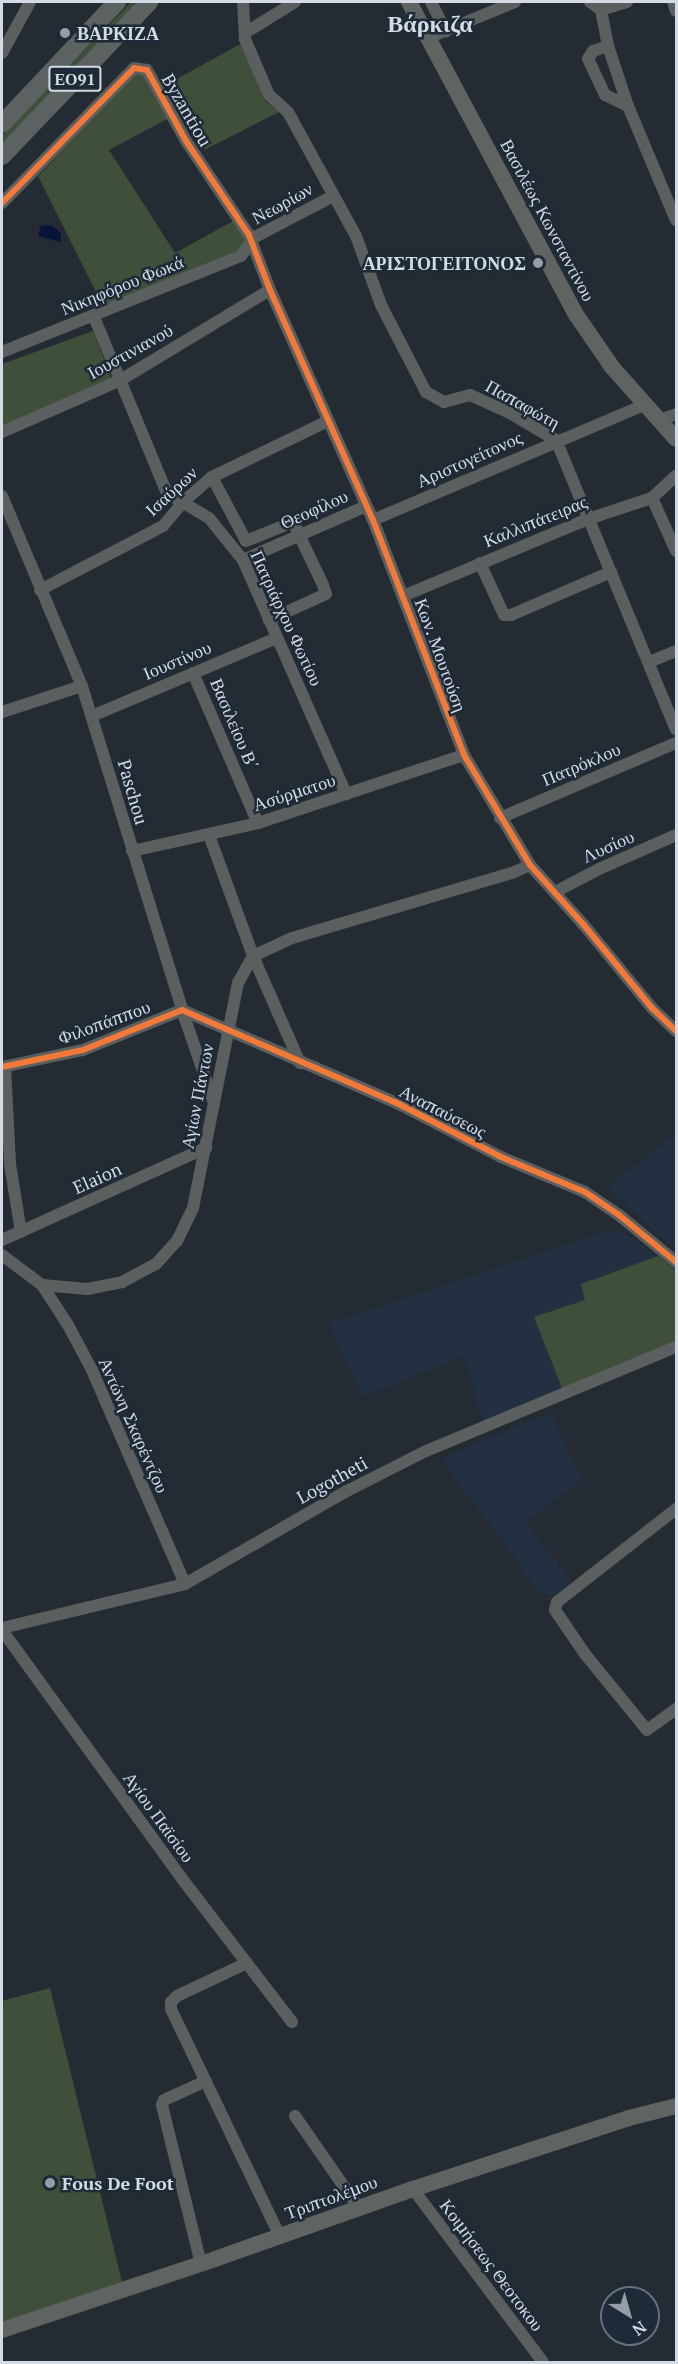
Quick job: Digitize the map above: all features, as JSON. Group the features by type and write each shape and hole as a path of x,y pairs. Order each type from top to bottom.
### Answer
{"main road":[{"name":"ΕΟ91","path":"2,124 117,2"},
{"name":"ΕΟ91","path":"2,156 149,2"}],"street":[{"path":"2,54 30,2"},
{"name":"Παπαφώτη","path":"243,2 245,33 269,95 288,112 356,236 381,305 426,392 444,402 470,395 508,412 556,440 676,729"},
{"path":"245,33 295,2"},
{"name":"Βασιλέως Κωνσταντίνου","path":"409,2 430,37 577,316 612,367 676,439"},
{"path":"430,2 446,31"},
{"path":"430,37 515,2"},
{"path":"590,2 601,10 608,46 628,106 671,195 676,220"},
{"path":"601,10 627,2"},
{"path":"673,2 676,11"},
{"path":"608,46 592,51 588,59 605,95 628,106"},
{"name":"Byzantiou","path":"2,202 134,68 141,67 147,70 186,141 245,227 251,244"},
{"name":"Νεωρίων","path":"251,244 255,237 333,196"},
{"name":"Κων. Μουτούση","path":"251,244 374,520 464,754 530,865 652,1008 676,1031"},
{"name":"Νικηφόρου Φωκά","path":"2,352 242,256 251,244"},
{"name":"Ιουστινιανού","path":"2,432 119,381 270,290"},
{"name":"Πατριάρχου Φωτίου","path":"94,317 167,493 209,518 243,560 346,794"},
{"name":"Αριστογείτονος","path":"374,520 556,440 645,404"},
{"path":"659,420 676,414"},
{"name":"Ισαύρων","path":"40,590 163,526 183,502 212,477 328,421"},
{"name":"Καλλιπάτειρας","path":"403,596 588,519 652,498 676,476"},
{"path":"212,477 246,541 293,522 326,594 269,620"},
{"name":"Paschou","path":"2,496 82,686 182,1010 215,1104"},
{"path":"652,498 676,551"},
{"name":"Θεοφίλου","path":"243,560 366,506"},
{"path":"480,563 504,615 511,615 611,572"},
{"name":"Ιουστίνου","path":"92,716 277,638"},
{"path":"649,662 676,651"},
{"name":"Βασιλείου Β΄","path":"194,673 258,823"},
{"path":"2,712 82,686"},
{"name":"Πατρόκλου","path":"500,818 676,743"},
{"name":"Ασύρματου","path":"132,851 258,823 464,754"},
{"path":"209,835 253,956 300,1063"},
{"name":"Λυσίου","path":"555,892 599,869 676,835"},
{"path":"253,956 292,938 512,873 530,865"},
{"name":"Αγίων Πάντων","path":"42,1285 87,1289 122,1282 156,1264 177,1241 193,1208 238,983 253,956"},
{"name":"Αναπαύσεως","path":"182,1010 228,1032 395,1102 501,1157 585,1192 620,1215 676,1262"},
{"name":"Φιλοπάππου","path":"3,1067 83,1050 182,1010"},
{"path":"3,1067 10,1164 21,1232"},
{"name":"Elaion","path":"2,1240 206,1148"},
{"path":"2,1255 42,1285"},
{"name":"Αντώνη Σκαρέντζου","path":"42,1285 92,1370 185,1584"},
{"name":"Logotheti","path":"2,1629 185,1584 347,1491 426,1451 676,1347"},
{"path":"676,1509 557,1602 555,1610 585,1654 647,1730 676,1709"},
{"name":"Αγίου Παϊσίου","path":"2,1629 176,1871 292,2022"},
{"path":"247,1963 177,1996 171,2002 171,2009 280,2237"},
{"path":"201,2264 162,2105 164,2100 206,2081"},
{"name":"Τριπτολέμου","path":"2,2330 280,2237 413,2188 629,2118 676,2106"},
{"path":"295,2116 359,2208"},
{"name":"Κοιμήσεως Θεοτοκου","path":"413,2188 543,2362"}],"shaded area":[{"path":"676,1134 676,1250 607,1187"},
{"path":"606,1231 622,1232 658,1256 581,1284 586,1300 534,1317 563,1391 483,1422 464,1355 364,1397 329,1324"},
{"path":"551,1413 582,1480 525,1522 572,1581 553,1596 538,1592 502,1539 457,1482 443,1457"}],"green space":[{"path":"131,2 136,2 2,146 2,136"},
{"path":"242,43 265,101 279,112 204,150 166,85"},
{"path":"142,72 169,118 109,150 175,253 235,220 246,239 242,252 104,308 38,176 137,73"},
{"path":"93,331 113,382 2,427 2,364"},
{"path":"658,1256 676,1270 676,1343 563,1391 534,1317 585,1300 581,1284"},
{"name":"Fous De Foot","path":"50,1988 122,2282 2,2322 2,2001"}],"water":[{"path":"51,225 61,233 61,242 38,236 41,226"}],"cycle path":[{"path":"2,203 134,68 147,70 186,141 249,235 270,290 373,520 464,755 530,865 583,924 652,1008 676,1031"},
{"path":"2,1067 83,1050 182,1010 395,1102 501,1157 585,1192 619,1215 676,1262"}],"place":[{"name":"ΒΑΡΚΙΖΑ","path":"65,33"},
{"name":"ΑΡΙΣΤΟΓΕΙΤΟΝΟΣ","path":"538,263"},
{"name":"Fous De Foot","path":"50,2183"}],"district":[{"name":"Βάρκιζα","path":"430,24"}]}
